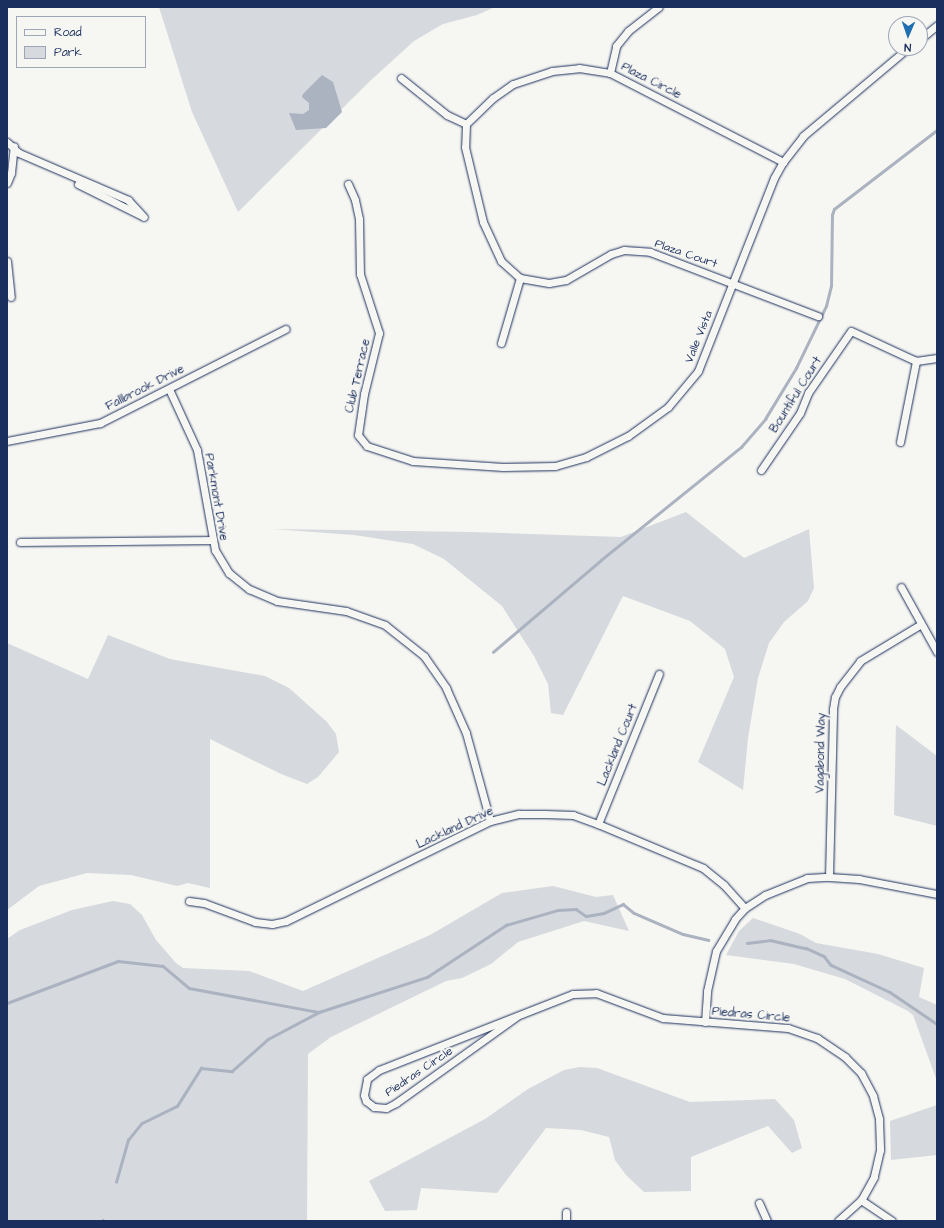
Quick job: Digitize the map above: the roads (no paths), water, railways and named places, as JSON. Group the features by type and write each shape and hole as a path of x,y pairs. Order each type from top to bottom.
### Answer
{"street":[{"path":"610,73 616,46 628,31 659,7"},
{"path":"928,32 937,25"},
{"name":"Valle Vista","path":"358,435 366,446 386,454 413,461 443,464 555,466 586,458 628,436 668,407 698,371 774,178 783,162 803,136 898,56"},
{"name":"Plaza Circle","path":"466,124 493,98 513,84 534,75 580,68 610,73 783,162"},
{"path":"401,78 448,115 466,124 465,148 483,222 501,261 520,278 501,343"},
{"path":"7,142 14,146 19,153 128,200 144,217"},
{"path":"7,184 11,173 14,146"},
{"name":"Club Terrace","path":"348,184 355,200 359,219 360,274 379,333 364,394 358,435"},
{"name":"Plaza Court","path":"520,278 549,283 566,280 611,254 636,250 650,252 733,282"},
{"path":"7,261 11,297"},
{"path":"733,282 818,316"},
{"name":"Fallbrook Drive","path":"7,441 66,432 100,423 285,329"},
{"name":"Bountiful Court","path":"761,470 800,413 808,393 851,331 916,361"},
{"path":"900,442 916,361 937,358"},
{"name":"Parkmont Drive","path":"169,389 197,450 215,550 229,573 249,589 277,601 346,611 385,625 424,656 446,688 466,733 490,822"},
{"path":"20,542 213,540"},
{"path":"900,587 937,652"},
{"name":"Vagabond Way","path":"829,877 833,709 835,697 843,682 860,661 921,624"},
{"name":"Lackland Court","path":"598,824 659,674"},
{"name":"Lackland Drive","path":"189,901 204,902 255,922 272,924 286,921 490,822 519,814 545,814 573,815 703,868 724,885 745,908"},
{"path":"705,1022 707,991 716,952 745,908 785,885 807,878 829,877 859,879 937,894"},
{"name":"Piedras Circle","path":"516,1017 396,1103 386,1108 374,1107 366,1102 364,1095 367,1079 379,1070 573,994 585,993 606,996 663,1018 705,1022 771,1025 804,1032 832,1046 860,1073 873,1096 879,1119 880,1150 874,1177 860,1200 838,1221"},
{"path":"860,1200 892,1221"},
{"path":"759,1203 767,1221"},
{"path":"566,1212 566,1221"}],"waterway":[{"path":"493,652 601,560 741,447 765,419 796,368 826,306 831,286 832,215 834,209 937,130"},
{"path":"116,1182 128,1140 142,1123 177,1106 201,1068 232,1071 268,1039 319,1012 427,977 506,925 558,910 576,909 586,916 604,913 623,904 634,913 683,934 708,940"},
{"path":"747,943 770,940 806,948 824,956 831,965 890,992 937,1024"},
{"path":"7,1003 118,961 163,966 189,988 319,1012"}]}
